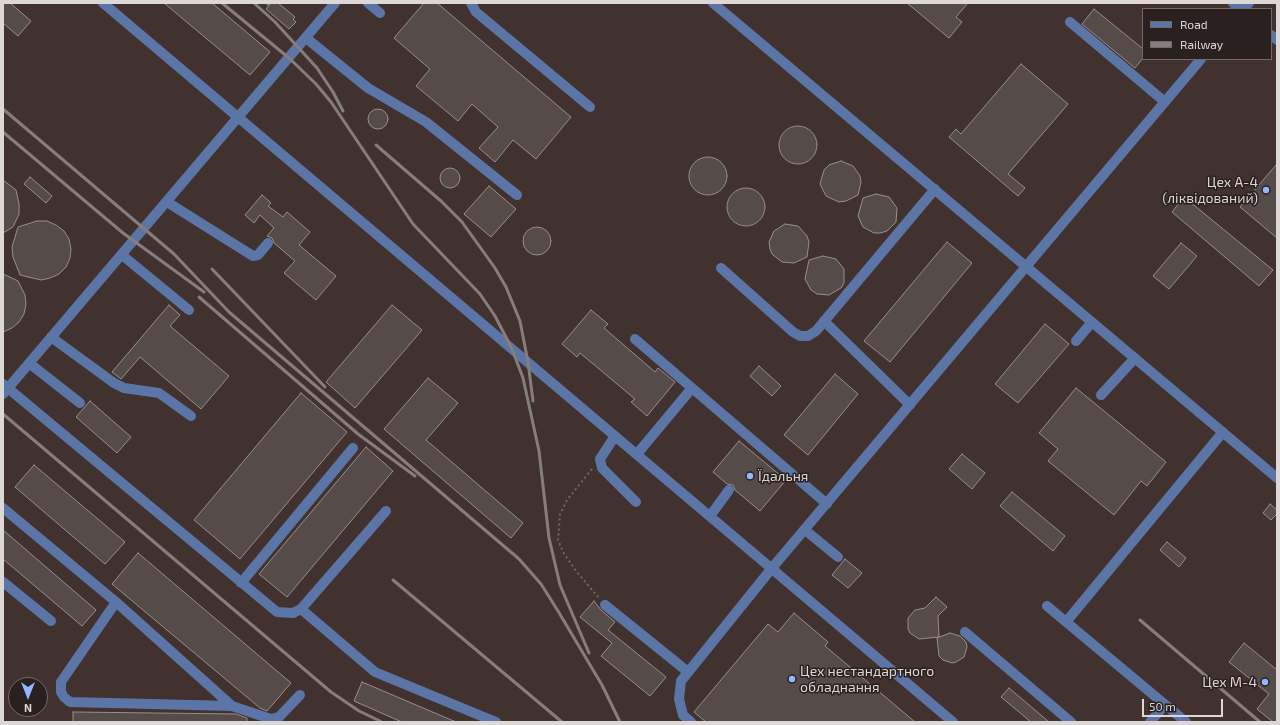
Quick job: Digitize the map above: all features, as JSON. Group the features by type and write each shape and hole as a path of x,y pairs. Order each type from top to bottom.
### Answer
{"lane":[{"path":"103,3 954,722"},
{"path":"335,3 29,364 5,389 277,612 293,613 301,609 386,511"},
{"path":"368,3 380,12"},
{"path":"471,3 476,12 590,107"},
{"path":"714,3 1277,478"},
{"path":"1070,22 1165,102"},
{"path":"306,38 368,88 426,122 517,195"},
{"path":"691,722 683,715 679,699 680,681 772,568 1200,60"},
{"path":"721,268 793,332 800,336 808,336 816,331 935,189"},
{"path":"167,202 253,256 258,255 268,243"},
{"path":"122,255 189,310"},
{"path":"824,321 910,405"},
{"path":"1076,341 1092,322"},
{"path":"51,337 114,383 124,388 159,393 191,416"},
{"path":"635,339 827,504"},
{"path":"1101,395 1135,358"},
{"path":"29,364 80,403"},
{"path":"637,454 692,388"},
{"path":"1066,622 1223,432"},
{"path":"615,436 600,459 602,468 636,502"},
{"path":"241,583 353,448"},
{"path":"710,516 729,490"},
{"path":"3,508 116,602 232,706"},
{"path":"805,530 838,557"},
{"path":"3,582 51,621"},
{"path":"116,602 61,682 61,692 64,698 70,702 232,706 271,719 279,717 300,695"},
{"path":"605,605 688,672"},
{"path":"1048,606 1186,722"},
{"path":"301,609 375,672 496,722"},
{"path":"965,632 1059,718 1071,722"},
{"path":"1150,722 1165,705"}],"path":[{"path":"600,459 567,500 560,514 558,540 563,552 576,571 605,605"}],"shaded area":[{"path":"3,3 1277,3 1277,722 3,722"}],"building":[{"path":"3,3 10,3 31,21 18,36 3,23"},
{"path":"164,3 212,3 270,52 250,75"},
{"path":"271,3 278,3 295,17 293,19 296,22 289,29 266,9"},
{"path":"424,3 437,3 571,117 536,159 513,140 495,162 479,148 498,127 472,104 458,121 416,86 430,69 394,38"},
{"path":"907,3 968,3 956,17 962,22 949,38"},
{"path":"1094,9 1142,48 1142,59 1135,68 1082,24"},
{"path":"1021,64 1068,104 1008,174 1025,188 1018,196 949,137 956,129 961,134"},
{"path":"378,109 385,112 388,119 385,126 378,129 371,126 368,119 371,112"},
{"path":"794,126 802,126 812,131 816,138 816,152 812,159 802,164 794,164 784,159 782,156 779,149 779,141 784,131 787,129"},
{"path":"708,157 718,160 724,166 727,176 724,186 718,192 708,195 698,192 692,186 689,176 692,166 698,160"},
{"path":"841,161 853,166 860,176 861,182 858,195 846,201 839,202 826,196 820,184 824,170 829,165"},
{"name":"Цех А-4 (ліквідований)","path":"1277,164 1277,238 1240,207"},
{"path":"450,168 457,171 460,178 457,185 450,188 443,185 440,178 443,171"},
{"path":"30,177 52,196 46,203 24,184"},
{"path":"3,180 16,190 19,204 19,214 13,227 3,233"},
{"path":"489,186 516,209 491,237 464,214"},
{"path":"746,188 759,194 765,207 759,220 746,226 733,220 727,207 733,194"},
{"path":"876,194 889,197 897,208 896,222 887,231 880,233 874,233 863,227 858,216 863,198"},
{"path":"262,195 271,203 268,206 283,217 287,212 310,232 299,245 336,276 316,300 284,273 295,261 274,243 272,238 267,236 274,228 260,215 254,223 245,215"},
{"path":"1184,197 1273,270 1259,286 1172,212"},
{"path":"37,221 47,221 64,231 69,239 71,249 70,258 66,267 59,274 41,280 20,275 13,257 12,247 18,227"},
{"path":"785,224 798,226 807,236 809,242 807,257 794,263 782,262 772,254 770,249 769,242 774,231"},
{"path":"537,227 543,228 547,231 550,235 550,247 547,251 543,254 537,255 531,254 527,251 524,247 523,241 524,235 527,231 531,228"},
{"path":"947,242 972,263 890,362 864,341"},
{"path":"1181,243 1197,256 1169,289 1153,276"},
{"path":"823,256 836,259 844,269 844,283 841,288 829,295 817,294 811,290 805,279 809,260"},
{"path":"3,274 18,281 25,295 26,304 24,314 19,322 12,328 3,332"},
{"path":"169,305 180,315 170,326 229,376 201,409 140,357 121,379 112,372"},
{"path":"392,305 422,330 355,408 326,382"},
{"path":"591,310 608,324 604,328 655,372 658,368 675,382 647,416 631,402 635,399 580,353 577,357 562,344"},
{"path":"1045,324 1069,344 1018,403 995,384"},
{"path":"759,366 781,386 772,396 750,376"},
{"path":"835,374 858,394 808,455 784,435"},
{"path":"428,378 458,403 426,440 523,523 511,538 384,429"},
{"path":"1076,388 1166,462 1147,486 1141,481 1114,515 1048,461 1058,449 1039,433"},
{"path":"301,393 347,432 240,559 194,520"},
{"path":"90,401 131,437 117,453 76,417"},
{"name":"Їдальня","path":"739,441 786,480 760,511 735,490 733,485 727,484 713,472"},
{"path":"366,447 393,471 287,597 259,574"},
{"path":"962,454 985,473 972,489 949,469"},
{"path":"34,465 125,542 105,564 15,487"},
{"path":"1012,492 1065,536 1053,551 1000,506"},
{"path":"1270,504 1277,510 1277,514 1271,520 1263,513"},
{"path":"3,530 96,610 82,626 3,559"},
{"path":"1167,542 1186,558 1179,567 1160,550"},
{"path":"138,553 291,683 267,711 260,708 112,584"},
{"path":"845,559 862,573 848,588 832,575"},
{"path":"936,597 947,607 938,616 939,637 919,639 910,633 908,629 908,618 915,610 925,608"},
{"path":"594,601 601,610 615,622 608,630 666,677 650,696 601,656 612,643 580,617"},
{"name":"Цех нестандартного обладнання","path":"794,613 828,642 825,646 915,722 706,722 694,712 768,624 778,632"},
{"path":"950,633 960,636 966,642 967,647 964,657 952,663 943,660 939,656 937,638"},
{"name":"Цех М-4","path":"1244,643 1277,670 1277,722 1273,722 1257,709 1269,694 1229,662"},
{"path":"362,682 456,722 402,722 354,701"},
{"path":"1009,688 1049,722 1031,722 1001,697"},
{"path":"73,712 236,714 247,718 247,722 73,722"}],"railway":[{"path":"222,3 289,58 316,84 331,102 413,224 480,294 495,316 512,349 523,378 539,451 549,538 560,585 589,653"},
{"path":"254,3 275,22 317,68 333,92 343,111"},
{"path":"3,109 174,254 229,312 519,559 541,584 558,611 602,685 620,722"},
{"path":"3,132 123,233 204,292"},
{"path":"376,145 441,201 462,222 495,268 506,287 520,321 528,362 533,401"},
{"path":"212,269 325,387"},
{"path":"199,297 358,434 415,476"},
{"path":"3,414 331,692 359,711 382,722"},
{"path":"393,580 562,722"},
{"path":"1140,620 1260,722"}],"place":[{"name":"Цех А-4 (ліквідований)","path":"1266,190"},
{"name":"Їдальня","path":"750,476"},
{"name":"Цех нестандартного обладнання","path":"792,679"},
{"name":"Цех М-4","path":"1265,682"}]}
